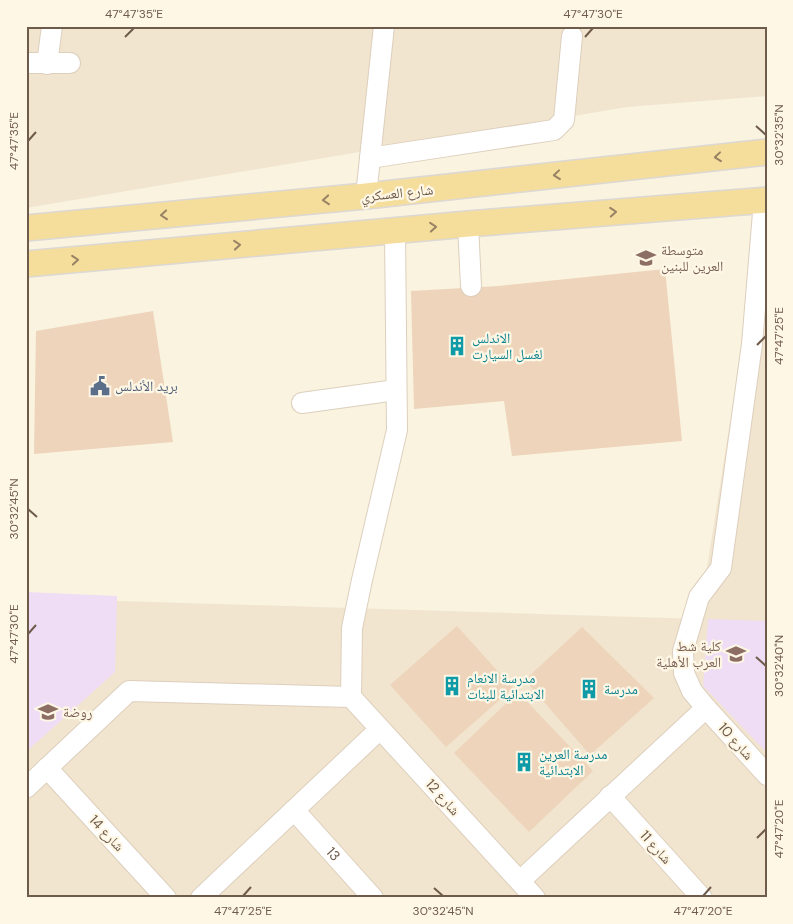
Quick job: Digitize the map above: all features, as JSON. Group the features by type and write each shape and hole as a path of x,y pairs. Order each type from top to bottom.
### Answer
{"main road":[{"name":"شارع العسكري","path":"26,228 366,196 767,152"},
{"path":"26,264 395,230 765,201"}],"street":[{"path":"47,64 52,26"},
{"path":"366,196 384,26"},
{"path":"370,158 554,130 564,120 572,36"},
{"path":"26,63 70,63"},
{"name":"شارع 10","path":"765,201 759,345 721,568 699,597 683,651 684,674 692,691 767,775"},
{"path":"468,224 471,286"},
{"path":"26,788 129,691 351,697 352,628 397,430 395,230"},
{"path":"302,403 396,390"},
{"name":"شارع 12","path":"351,697 535,898"},
{"path":"520,881 706,708"},
{"path":"201,898 380,729"},
{"name":"شارع 14","path":"47,768 166,898"},
{"name":"شارع 11","path":"610,796 702,898"},
{"name":"13","path":"294,810 373,898"}],"shaded area":[{"path":"26,26 767,26 767,96 627,107 26,208"},
{"path":"745,326 767,328 767,898 26,898 26,598 699,619"},
{"name":"روضة","path":"26,592 117,596 115,672 26,752"},
{"name":"كلية شط العرب الأهلية","path":"708,619 767,621 767,753 703,686"}],"building":[{"path":"665,269 682,441 512,456 504,401 414,409 411,291 499,286"},
{"name":"بريد الأندلس","path":"153,311 173,442 34,454 36,331"},
{"name":"مدرسة الانعام الابتدائية للبنات","path":"457,626 513,688 446,747 390,685"},
{"name":"مدرسة","path":"582,627 654,698 590,755 525,680"},
{"name":"مدرسة العرين الابتدائية","path":"518,692 593,771 529,832 454,753"}],"place":[{"name":"متوسطة العرين للبنين","path":"646,258"},
{"name":"الاندلس لغسل السيارت","path":"457,346"},
{"name":"بريد الأندلس","path":"100,386"},
{"name":"كلية شط العرب الأهلية","path":"736,654"},
{"name":"مدرسة الانعام الابتدائية للبنات","path":"452,686"},
{"name":"مدرسة","path":"589,689"},
{"name":"روضة","path":"48,712"},
{"name":"مدرسة العرين الابتدائية","path":"524,762"}]}
